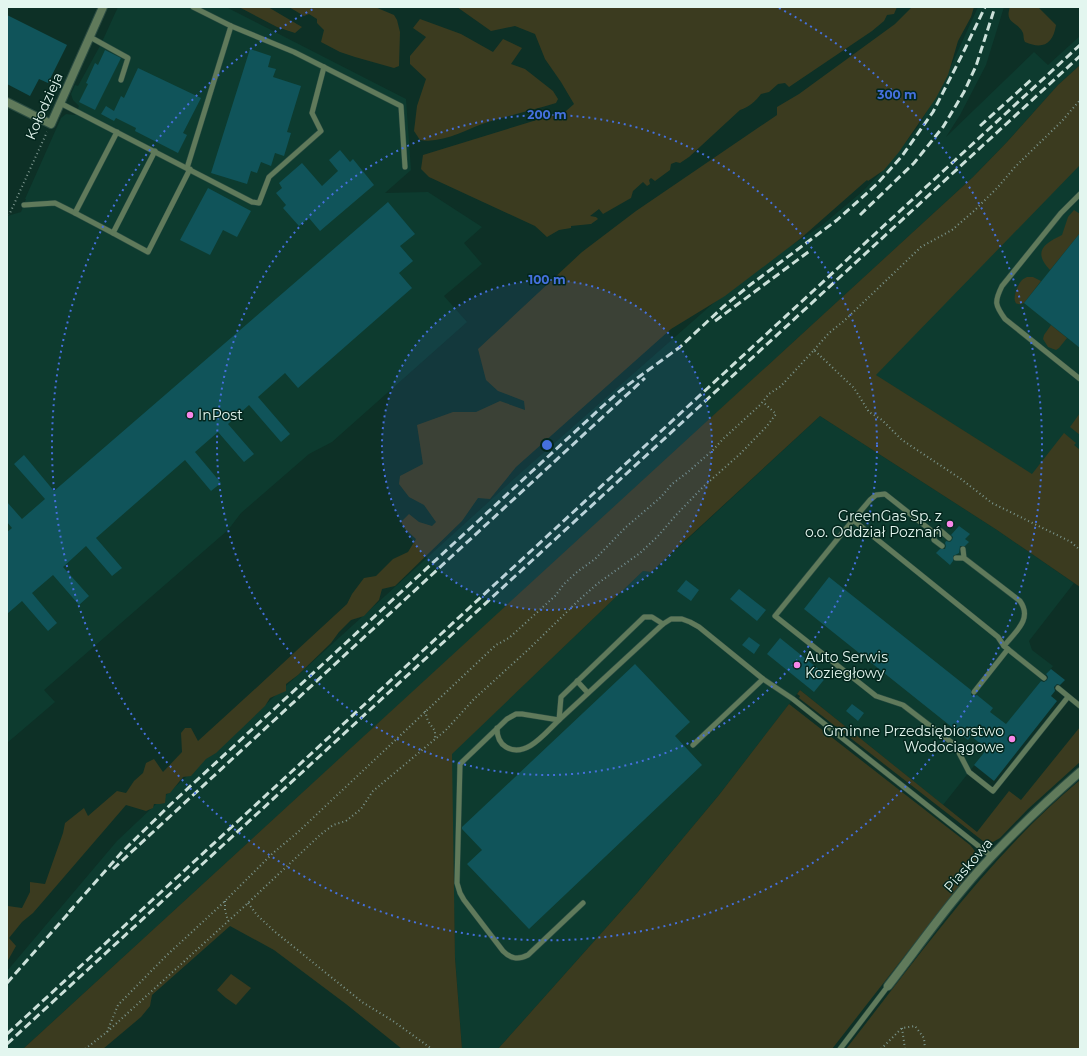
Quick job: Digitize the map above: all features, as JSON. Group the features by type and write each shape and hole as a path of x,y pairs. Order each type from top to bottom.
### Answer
{"street":[{"name":"Kołodzieja","path":"51,124 103,7"},
{"path":"7,102 51,124"},
{"name":"Piaskowa","path":"888,986 991,856 1042,806 1080,772"}],"lane":[{"path":"193,7 231,26 294,52 401,106 405,167"},
{"path":"24,205 55,203 148,252 188,169 231,26"},
{"path":"90,37 128,58 121,80"},
{"path":"60,103 252,202 259,202 269,177 321,131 312,113 324,67"},
{"path":"75,213 117,132"},
{"path":"114,233 155,151"},
{"path":"1080,194 1061,213 1036,243 1002,286 997,297 998,308 1005,319 1080,379"},
{"path":"942,546 934,540 933,532 885,494 876,494 775,616 876,696 903,705 956,745 969,772 993,791 1068,697"},
{"path":"853,520 998,637 1006,648 1044,678"},
{"path":"933,532 941,531 949,538"},
{"path":"963,549 964,558"},
{"path":"956,558 964,558 1020,601 1024,607 1025,614 1024,620 1006,648 974,692"},
{"path":"559,720 561,697 644,617 652,616 662,624"},
{"path":"497,728 498,736 507,748 522,750 532,746 662,624 671,619 682,619 699,627 763,679 793,699 991,856"},
{"path":"693,745 763,679"},
{"path":"577,681 588,693"},
{"path":"1058,688 1080,706"},
{"path":"559,720 516,714 507,719 460,764 457,883 460,892 503,951 508,956 515,958 522,958 528,955 583,903"},
{"path":"840,1049 888,986"}],"path":[{"path":"107,1032 118,1005 166,956 225,901 273,853 297,833 496,645 509,638 555,596 564,584 595,559 626,527 661,497 672,484 713,450 769,394 781,386 796,371 829,333 845,320 921,247 952,230 975,210 1015,167 1062,121 1080,100"},
{"name":"Kołodzieja","path":"7,214 10,213 51,124"},
{"path":"814,350 854,388 869,412 882,420 902,440 961,479 992,503 1071,542 1080,550"},
{"path":"84,1049 107,1032 228,922 320,835 333,825 346,821 361,809 373,791 446,730 474,699 530,648 596,584 640,553 658,536 704,486 740,454 767,426 776,414 762,402"},
{"path":"425,711 428,722 435,731 435,739"},
{"path":"225,901 228,922"},
{"path":"248,903 257,915 274,931 362,1002 393,1021 432,1049"},
{"path":"881,1049 902,1028 914,1026 924,1038 926,1049"},
{"path":"902,1028 905,1049"}],"shaded area":[{"path":"118,7 226,7 406,99 411,170 385,193 428,192 482,227 464,243 482,264 444,296 467,322 332,442 309,454 241,513 228,530 44,690 55,702 7,743 7,216 21,212 25,199 61,118 66,114 75,115 79,106 73,100 71,94 75,85 78,86 101,44"},
{"path":"239,7 268,7 302,27 295,33 277,27"},
{"path":"289,7 375,7 394,15 400,32 399,66 394,68 355,57 340,52 321,42 324,30 317,23 317,19 309,14 304,16"},
{"path":"457,7 897,7 894,14 887,15 884,21 872,31 789,87 785,83 778,84 769,92 761,94 752,104 740,110 689,157 680,163 676,162 671,164 670,170 655,181 651,178 649,180 650,184 647,186 643,182 633,191 631,198 603,214 599,209 590,216 598,219 591,224 571,226 571,228 559,230 547,237 535,226 429,177 421,169 423,155 566,111 574,104 545,59 535,34 515,26 491,31"},
{"path":"912,7 974,7 971,17 958,41 948,75 936,98 899,152 884,170 868,181 867,180 800,239 725,296 671,329 516,467 490,499 478,498 462,521 395,586 382,589 379,600 364,616 351,620 331,643 298,675 286,684 286,691 270,698 265,706 216,753 206,759 191,776 183,777 170,793 166,794 165,803 154,804 153,808 146,811 126,805 33,913 22,922 9,938 16,946 7,962 7,908 8,906 22,908 30,892 30,882 45,884 63,833 65,823 84,808 88,816 117,791 126,793 134,781 143,773 146,763 154,759 163,772 182,752 181,733 185,728 191,728 198,741 347,604 352,594 364,578 376,576 393,559 408,552 416,539 405,529 401,522 409,514 419,522 432,526 436,522 424,505 409,497 399,484 400,476 423,464 417,425 453,412 476,412 500,401 525,410 524,401 498,391 486,380 478,349 582,252 636,211 777,115 777,107 799,94 895,24"},
{"path":"978,7 1004,7 986,65 960,115 946,137 1034,52 1048,65 1080,36 1080,65 1058,85 1007,142 973,177 513,600 23,1049 7,1049 7,971 117,841 516,477 726,292 770,259 821,226 863,191 885,168 918,127 945,79"},
{"path":"1010,7 1038,7 1056,25 1055,32 1050,41 1042,45 1025,42 1021,29 1010,20"},
{"path":"420,19 461,34 493,52 503,39 522,48 511,64 525,69 553,91 558,99 556,103 488,122 446,138 429,141 420,140 414,131 417,106 426,79 410,64 410,56 426,37 413,28"},
{"path":"1080,65 1080,165 876,375 1032,474 1064,433 1076,443 1074,445 1080,450 1080,587 997,530 820,416 651,572 643,571 452,754 455,958 462,1049 402,1049 346,1004 274,950 230,926 152,995 150,1006 141,1017 103,1049 23,1049 973,177 1007,142 1058,85"},
{"path":"1080,154 1080,505 866,369"},
{"path":"1074,210 1080,214 1080,233 1050,270 1042,258 1042,249 1045,245 1062,235 1068,217"},
{"path":"1027,277 1033,277 1041,281 1024,303 1016,303 1015,296 1018,287 1022,280"},
{"path":"1051,325 1067,338 1056,350 1048,347 1043,339"},
{"path":"1080,413 1080,435 1070,427"},
{"path":"820,416 997,530 1074,583 1029,641 1032,650 1053,666 943,805 800,690 719,795 638,892 498,1049 462,1049 455,958 451,754 643,571 652,572"},
{"path":"800,690 977,832 1009,791 1021,800 1080,727 1080,762 1028,809 1000,838 993,842 983,841 799,698 800,696 797,694"},
{"path":"789,704 970,845 976,855 974,867 832,1049 498,1049 638,892 719,795"},
{"path":"1080,780 1080,1049 846,1049 928,943 985,874 1015,841"},
{"path":"231,974 251,988 236,1005 217,990"}],"building":[{"path":"7,15 67,45 48,83 39,79 30,96 7,84"},
{"path":"250,49 271,56 268,67 276,69 273,77 301,86 287,132 291,133 284,156 275,153 271,166 261,162 257,173 251,171 247,184 211,173"},
{"path":"105,50 121,58 95,110 79,102 88,84 86,83 95,63 98,65"},
{"path":"138,68 201,98 183,133 187,135 178,153 135,131 136,128 116,118 114,121 101,114 106,106 114,111 121,96 124,98"},
{"path":"340,150 350,162 353,159 374,185 320,231 309,218 299,226 283,208 286,205 276,193 282,188 279,183 302,163 322,186 338,171 329,160"},
{"path":"208,188 251,211 237,237 223,230 210,255 180,240"},
{"name":"InPost","path":"388,202 415,234 400,246 413,261 399,273 412,288 298,388 285,373 258,397 290,434 281,442 249,405 228,424 254,454 244,462 218,432 195,452 221,483 211,491 185,460 96,538 122,568 112,576 86,546 63,567 89,596 79,605 53,575 32,593 57,623 48,631 22,601 7,614 7,532 12,528 7,522 7,502 22,519 45,499 14,464 24,455 54,491"},
{"path":"1080,233 1080,348 1024,303"},
{"path":"959,526 970,534 965,539 969,542 965,546 960,546 959,553 953,556 953,561 950,565 936,553 940,549 945,549 946,541 950,542 952,540 953,537 951,535"},
{"path":"829,577 971,690 971,695 977,695 993,708 990,712 1006,724 1041,681 1044,682 1047,680 1048,677 1046,674 1051,669 1065,680 1060,685 1057,684 1054,687 1055,691 1051,696 1057,701 994,781 974,765 987,749 971,736 968,740 804,609"},
{"path":"686,580 699,590 691,601 677,591"},
{"path":"739,589 766,610 757,621 730,599"},
{"path":"749,637 760,645 754,654 742,645"},
{"name":"Auto Serwis Koziegłowy","path":"780,638 827,676 814,692 767,654"},
{"path":"635,664 690,722 675,736 702,765 529,929 467,864 482,850 462,829 462,827"},
{"path":"852,704 864,713 858,721 846,711"}],"railway":[{"path":"69,912 122,852 171,804 604,405 621,390 680,347 723,307 750,285 837,220 877,184 902,156 933,112 985,7"},
{"path":"860,215 914,163 943,127 964,92 976,66 995,7"},
{"path":"7,1034 1080,45"},
{"path":"7,1044 1080,56"},
{"path":"980,126 1032,79"},
{"path":"715,321 811,250"},
{"path":"113,869 645,378"},
{"path":"7,983 73,908"}],"place":[{"name":"InPost","path":"190,415"},
{"name":"GreenGas Sp. z o.o. Oddział Poznań","path":"950,524"},
{"name":"Auto Serwis Koziegłowy","path":"797,665"},
{"name":"Gminne Przedsiębiorstwo Wodociągowe","path":"1012,739"}]}
